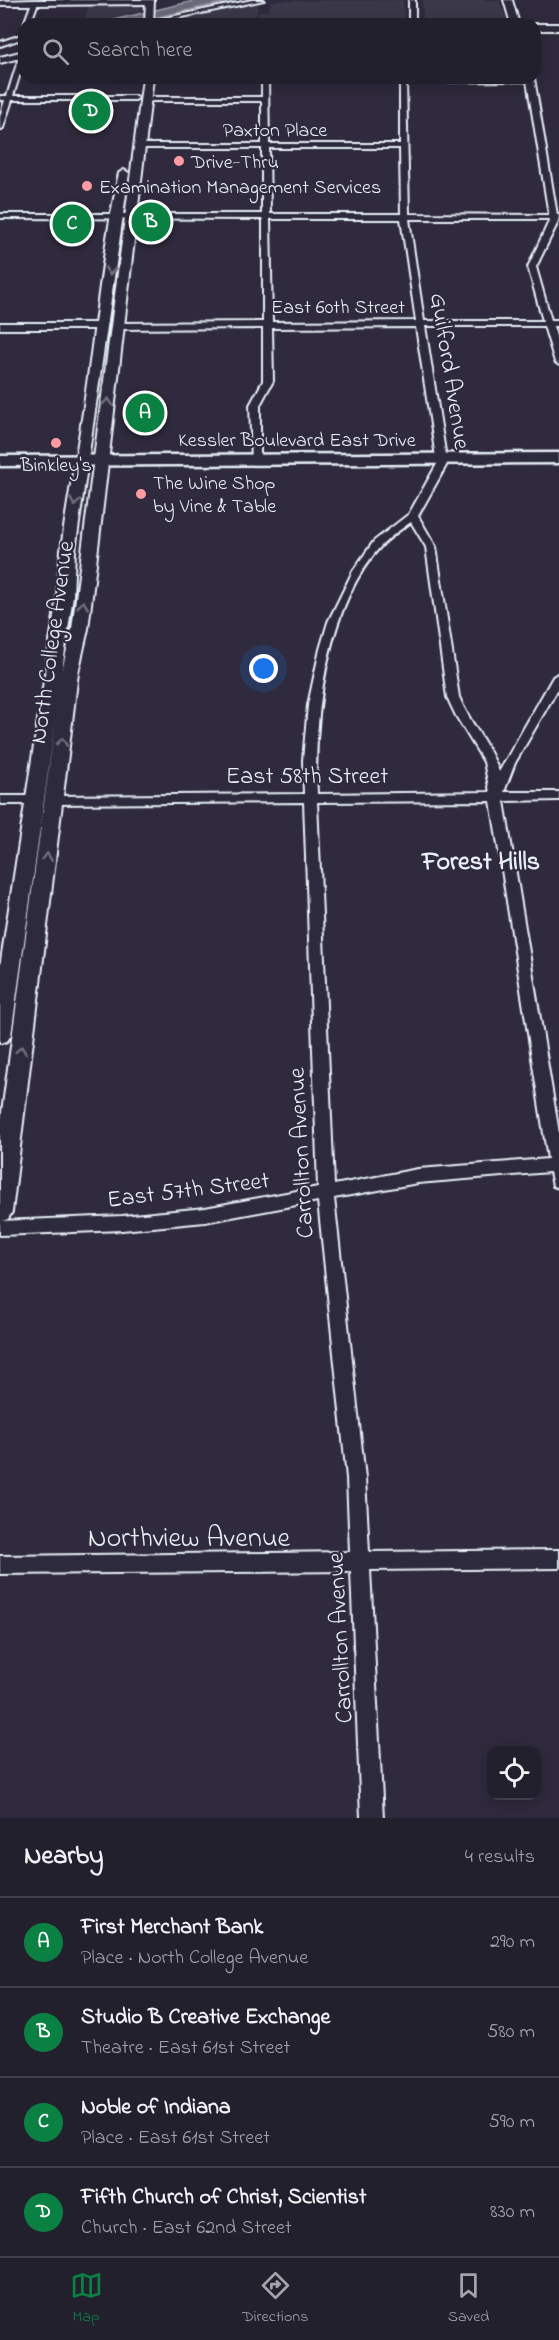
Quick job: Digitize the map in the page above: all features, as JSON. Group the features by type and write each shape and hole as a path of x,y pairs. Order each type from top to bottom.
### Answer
{"main road":[{"path":"508,0 513,18"},
{"path":"149,18 150,3"},
{"path":"541,26 559,26"},
{"path":"0,60 18,55"},
{"name":"North College Avenue","path":"0,1035 45,800 101,461 116,216 145,99 140,84"},
{"name":"North College Avenue","path":"0,1212 45,800 65,596 67,551 82,461 131,216 147,84"},
{"name":"Kessler Boulevard East Drive","path":"0,461 559,458"}],"street":[{"path":"169,18 261,0"},
{"path":"411,18 412,0"},
{"path":"0,3 35,1 150,3"},
{"path":"29,18 35,1"},
{"path":"0,44 18,37"},
{"path":"0,128 18,71"},
{"path":"255,460 255,403 268,384 265,84"},
{"name":"Guilford Avenue","path":"403,84 405,218 442,459 442,464 413,516"},
{"path":"531,84 556,217 532,267 559,362"},
{"path":"0,98 265,99"},
{"name":"Paxton Place","path":"141,146 405,146"},
{"path":"0,216 556,217"},
{"name":"East 60th Street","path":"0,326 559,323"},
{"path":"413,516 431,548 453,697 461,716 489,758 559,1181"},
{"name":"Carrollton Avenue","path":"372,1818 361,1562 352,1433 334,1300 326,1194 310,798 310,741 313,709 323,660 334,625 349,591 375,546 413,516"},
{"path":"497,796 509,763 559,677"},
{"name":"East 58th Street","path":"0,800 559,796"},
{"path":"557,1165 559,1147"},
{"name":"East 57th Street","path":"0,1228 122,1223 205,1215 429,1174 557,1165"},
{"name":"Northview Avenue","path":"0,1565 559,1559"}],"shaded area":[{"path":"403,0 405,18 257,18 259,11 269,11 271,1"},
{"path":"422,0 499,0 506,18 423,18"},
{"path":"259,2 256,18 172,18"},
{"path":"89,4 140,4 141,11 116,18 85,18"}],"water":[{"path":"198,0 236,0 153,18 122,18"}],"place":[{"name":"Fifth Church of Christ, Scientist","path":"91,111"},
{"name":"Drive-Thru","path":"179,161"},
{"name":"Examination Management Services","path":"87,186"},
{"name":"Studio B Creative Exchange","path":"151,222"},
{"name":"Noble of Indiana","path":"72,224"},
{"name":"First Merchant Bank","path":"145,413"},
{"name":"Binkley's","path":"56,443"},
{"name":"The Wine Shop by Vine & Table","path":"141,494"}],"district":[{"name":"Forest Hills","path":"481,860"}]}
